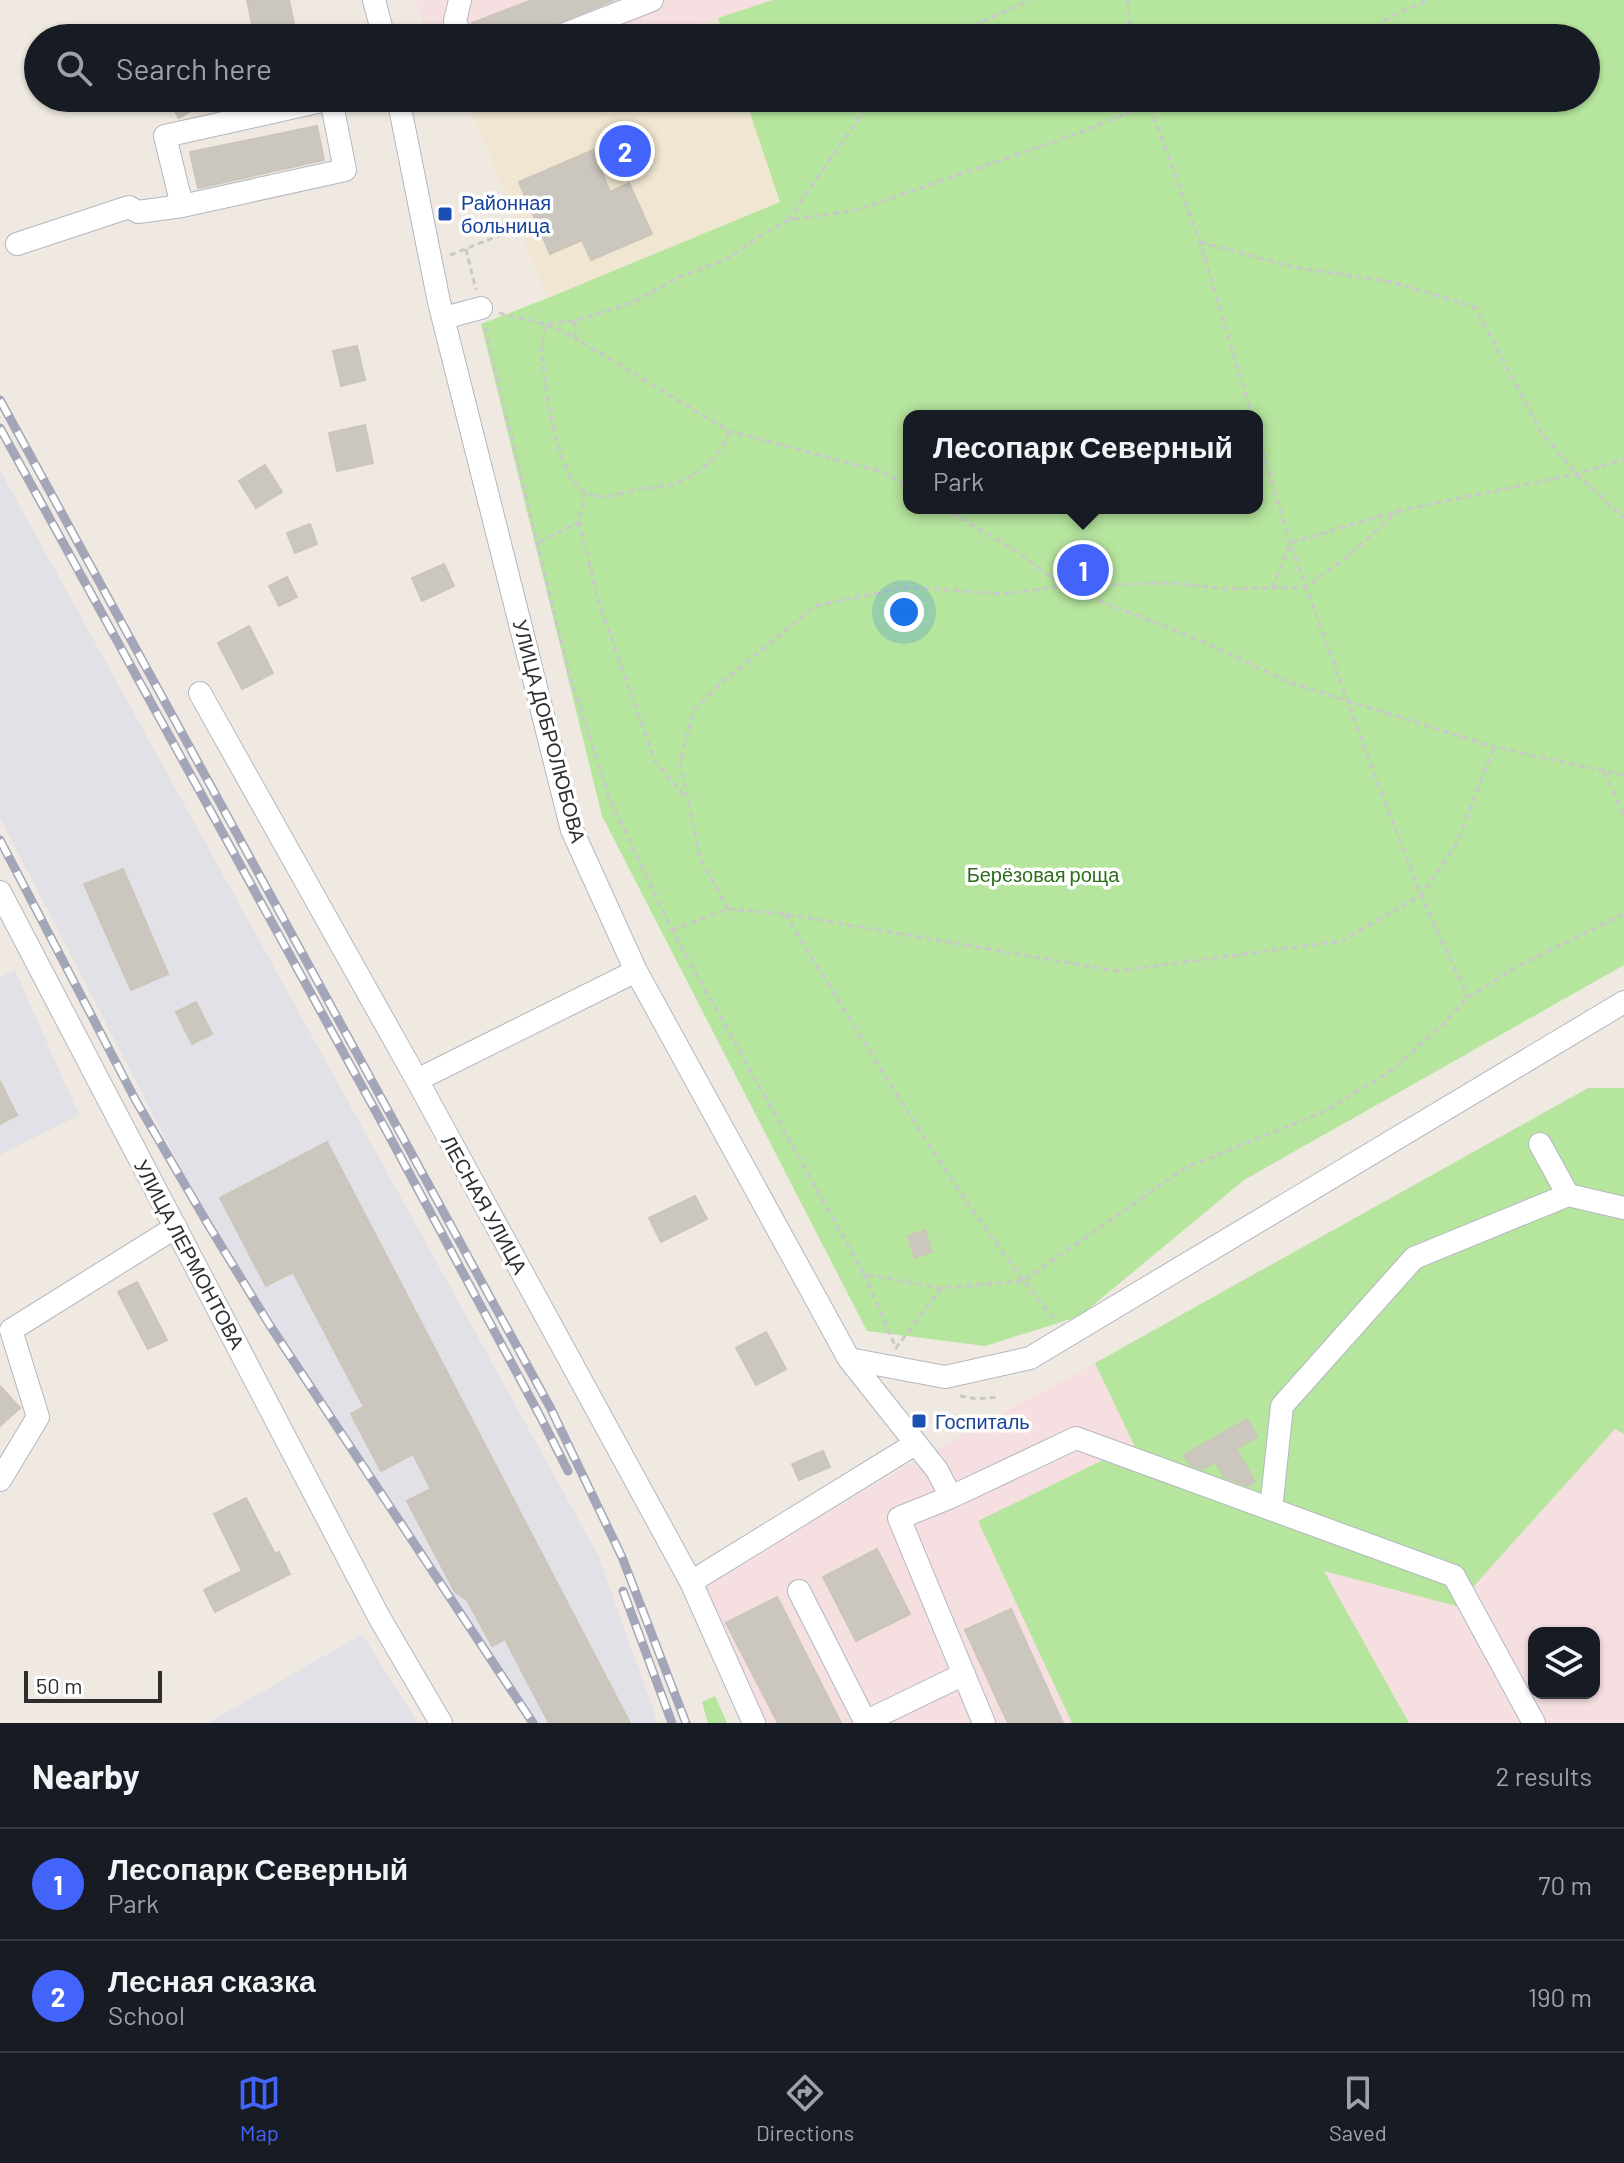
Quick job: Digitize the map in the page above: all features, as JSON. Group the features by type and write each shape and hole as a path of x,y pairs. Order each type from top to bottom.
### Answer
{"street":[{"path":"374,0 380,24"},
{"path":"456,24 460,0"},
{"path":"591,24 652,0"},
{"path":"182,206 165,136 271,112"},
{"path":"17,244 129,207 138,212 182,206 345,170 335,112"},
{"name":"УЛИЦА ДОБРОЛЮБОВА","path":"401,112 444,318 572,830 636,971 849,1359 937,1470 951,1497"},
{"path":"444,318 481,308"},
{"name":"ЛЕСНАЯ УЛИЦА","path":"200,693 417,1080 691,1582 754,1723"},
{"name":"УЛИЦА ЛЕРМОНТОВА","path":"0,892 379,1617 441,1723"},
{"path":"417,1080 636,971"},
{"path":"849,1359 945,1377 1030,1358 1622,1008"},
{"path":"1540,1144 1568,1195"},
{"path":"1271,1509 1282,1406 1414,1258 1568,1195 1624,1208"},
{"path":"0,1480 38,1417 5,1326 176,1227"},
{"path":"984,1723 899,1518 1076,1438 1454,1576 1534,1723"},
{"path":"691,1582 915,1444"},
{"path":"799,1591 866,1722 964,1674"}],"path":[{"path":"977,24 1030,0"},
{"path":"1128,0 1129,24"},
{"path":"1380,24 1428,0"},
{"path":"788,220 863,112"},
{"path":"545,324 575,321 634,302 677,278 729,258 788,220 857,210 1131,112"},
{"path":"1152,112 1200,242 1250,410"},
{"path":"432,263 513,230"},
{"path":"1200,242 1293,267 1392,282 1475,307 1541,432 1577,474 1624,518"},
{"path":"466,249 569,673 609,797 672,930 864,1274 896,1348 941,1288"},
{"path":"481,308 545,324 575,338 729,431 883,472 903,484"},
{"path":"575,321 575,338"},
{"path":"545,324 542,345 546,390 559,453 572,479 585,492 607,498 674,484 714,460 725,445 729,431"},
{"path":"1263,452 1290,543 1348,701 1421,895 1468,997"},
{"path":"1290,543 1398,511 1577,474 1624,459"},
{"path":"585,492 579,522 599,603 655,761 688,800"},
{"path":"728,909 700,858 680,762 694,710 721,683 815,606 906,587 1005,594 1062,586 1172,583 1225,589 1306,587 1347,557 1398,511"},
{"path":"954,514 1019,553 1062,586 1202,641 1288,682 1494,747 1624,775"},
{"path":"538,543 579,522"},
{"path":"1272,588 1290,543"},
{"path":"672,930 728,909 785,914 1117,971 1342,941 1421,895 1456,845 1494,747"},
{"path":"1604,772 1624,816"},
{"path":"785,914 933,1151 1023,1281 1067,1336"},
{"path":"864,1274 941,1288 1023,1281 1185,1168 1321,1113 1391,1071 1468,997 1518,966 1624,914"}],"shaded area":[{"path":"416,0 773,0 700,24 423,24"},
{"path":"718,18 720,24 700,24"},
{"path":"472,112 750,112 780,202 548,298"},
{"path":"0,470 598,1555 658,1723 536,1723 254,1297 203,1211 0,818"},
{"path":"15,970 79,1115 0,1155 0,977"},
{"path":"1588,1088 1624,1088 1624,1723 762,1723 704,1585 925,1455"},
{"path":"362,1634 418,1723 208,1723"}],"green space":[{"name":"Берёзовая роща","path":"773,0 1624,0 1624,965 1244,1180 1080,1316 985,1346 867,1331 602,816 481,324 780,202 750,112 1600,112 1600,24 720,24 718,18"},
{"path":"1588,1088 1624,1088 1624,1434 1615,1429 1456,1606 1324,1571 1409,1723 1072,1723 978,1521 1134,1445 1095,1363"},
{"path":"715,1696 727,1723 708,1723 702,1702"}],"building":[{"path":"247,0 289,0 294,24 252,24"},
{"path":"532,0 614,0 556,24 472,23"},
{"path":"175,112 189,112 179,118"},
{"path":"317,126 324,160 198,188 190,152"},
{"path":"593,150 610,192 629,183 652,234 591,260 582,240 550,254 519,182"},
{"path":"357,346 365,380 341,386 333,351"},
{"path":"365,425 373,463 337,471 329,433"},
{"path":"265,465 282,492 256,508 239,481"},
{"path":"310,524 317,544 295,553 287,533"},
{"path":"444,564 454,586 422,601 412,578"},
{"path":"287,577 297,597 279,606 269,586"},
{"path":"249,626 273,673 242,689 218,643"},
{"path":"123,869 168,974 131,990 84,884"},
{"path":"196,1002 212,1034 192,1044 176,1012"},
{"path":"0,1081 17,1115 0,1124"},
{"path":"327,1142 630,1723 549,1723 505,1639 492,1646 467,1600 455,1592 407,1501 431,1489 413,1454 381,1471 351,1414 364,1407 293,1272 266,1286 220,1198"},
{"path":"695,1196 707,1219 661,1242 649,1218"},
{"path":"925,1230 932,1252 915,1258 908,1236"},
{"path":"137,1282 167,1340 148,1349 118,1292"},
{"path":"766,1332 786,1369 756,1385 736,1348"},
{"path":"0,1386 20,1408 0,1426"},
{"path":"1247,1419 1257,1437 1236,1449 1255,1482 1248,1486 1224,1477 1216,1462 1202,1469 1190,1465 1184,1455"},
{"path":"823,1451 830,1467 799,1480 792,1464"},
{"path":"246,1498 275,1554 279,1552 290,1574 215,1612 204,1590 242,1571 214,1514"},
{"path":"877,1549 910,1614 856,1641 823,1577"},
{"path":"777,1597 841,1723 778,1723 726,1623"},
{"path":"1011,1609 1063,1723 1008,1723 965,1630"}],"railway":[{"path":"0,400 550,1407 622,1557 686,1723"},
{"path":"0,428 386,1130 568,1471"},
{"path":"0,840 136,1101 209,1226 269,1324 533,1723"},
{"path":"623,1591 672,1723"}],"place":[{"name":"Лесная сказка","path":"625,151"},
{"name":"Районная больница","path":"445,214"},
{"name":"Лесопарк Северный","path":"1083,570"},
{"name":"Госпиталь","path":"919,1421"}]}
